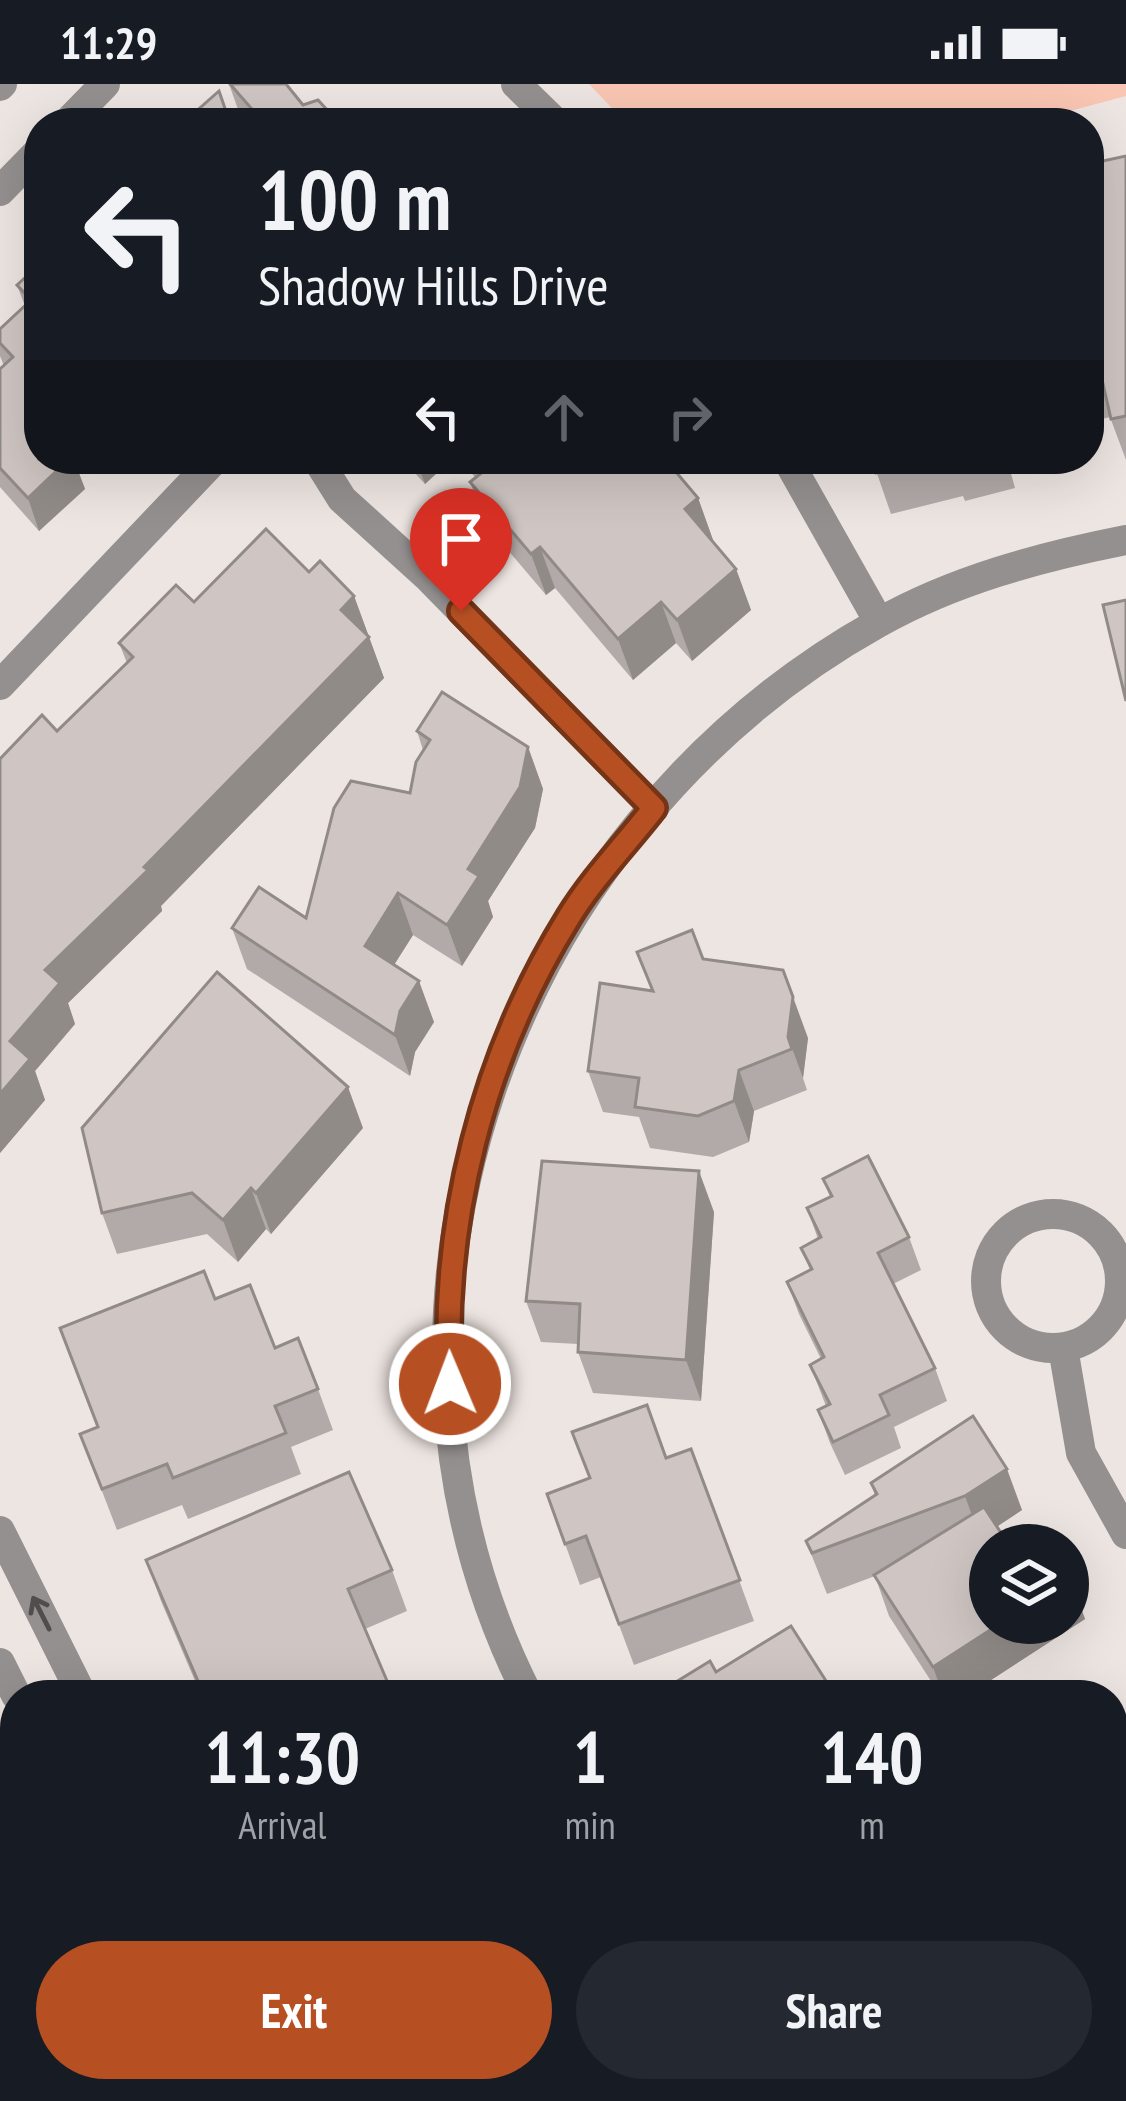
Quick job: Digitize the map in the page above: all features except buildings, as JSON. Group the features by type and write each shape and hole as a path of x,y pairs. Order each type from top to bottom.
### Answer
{"street":[{"path":"82,108 105,84"},
{"path":"516,84 541,108"},
{"path":"0,191 24,166"},
{"path":"0,685 201,474"},
{"path":"326,474 342,499 429,578 654,808"},
{"path":"795,474 879,622"},
{"path":"522,1680 492,1611 453,1435 449,1293 457,1218 476,1133 514,1022 570,914 654,808 776,691 879,622 971,580 1126,540"},
{"path":"1059,1214 1098,1231 1119,1268 1113,1310 1101,1328 1063,1348 1018,1339 990,1304 988,1259 999,1239 1038,1215 1059,1214"},
{"path":"1063,1348 1081,1453 1126,1534"},
{"path":"0,1531 74,1680"}],"shaded area":[{"path":"589,84 1126,84 1126,96 1081,108 612,108"}],"route":[{"path":"450,1384 449,1293 457,1218 492,1079 514,1022 570,914 654,808 461,611"}]}
